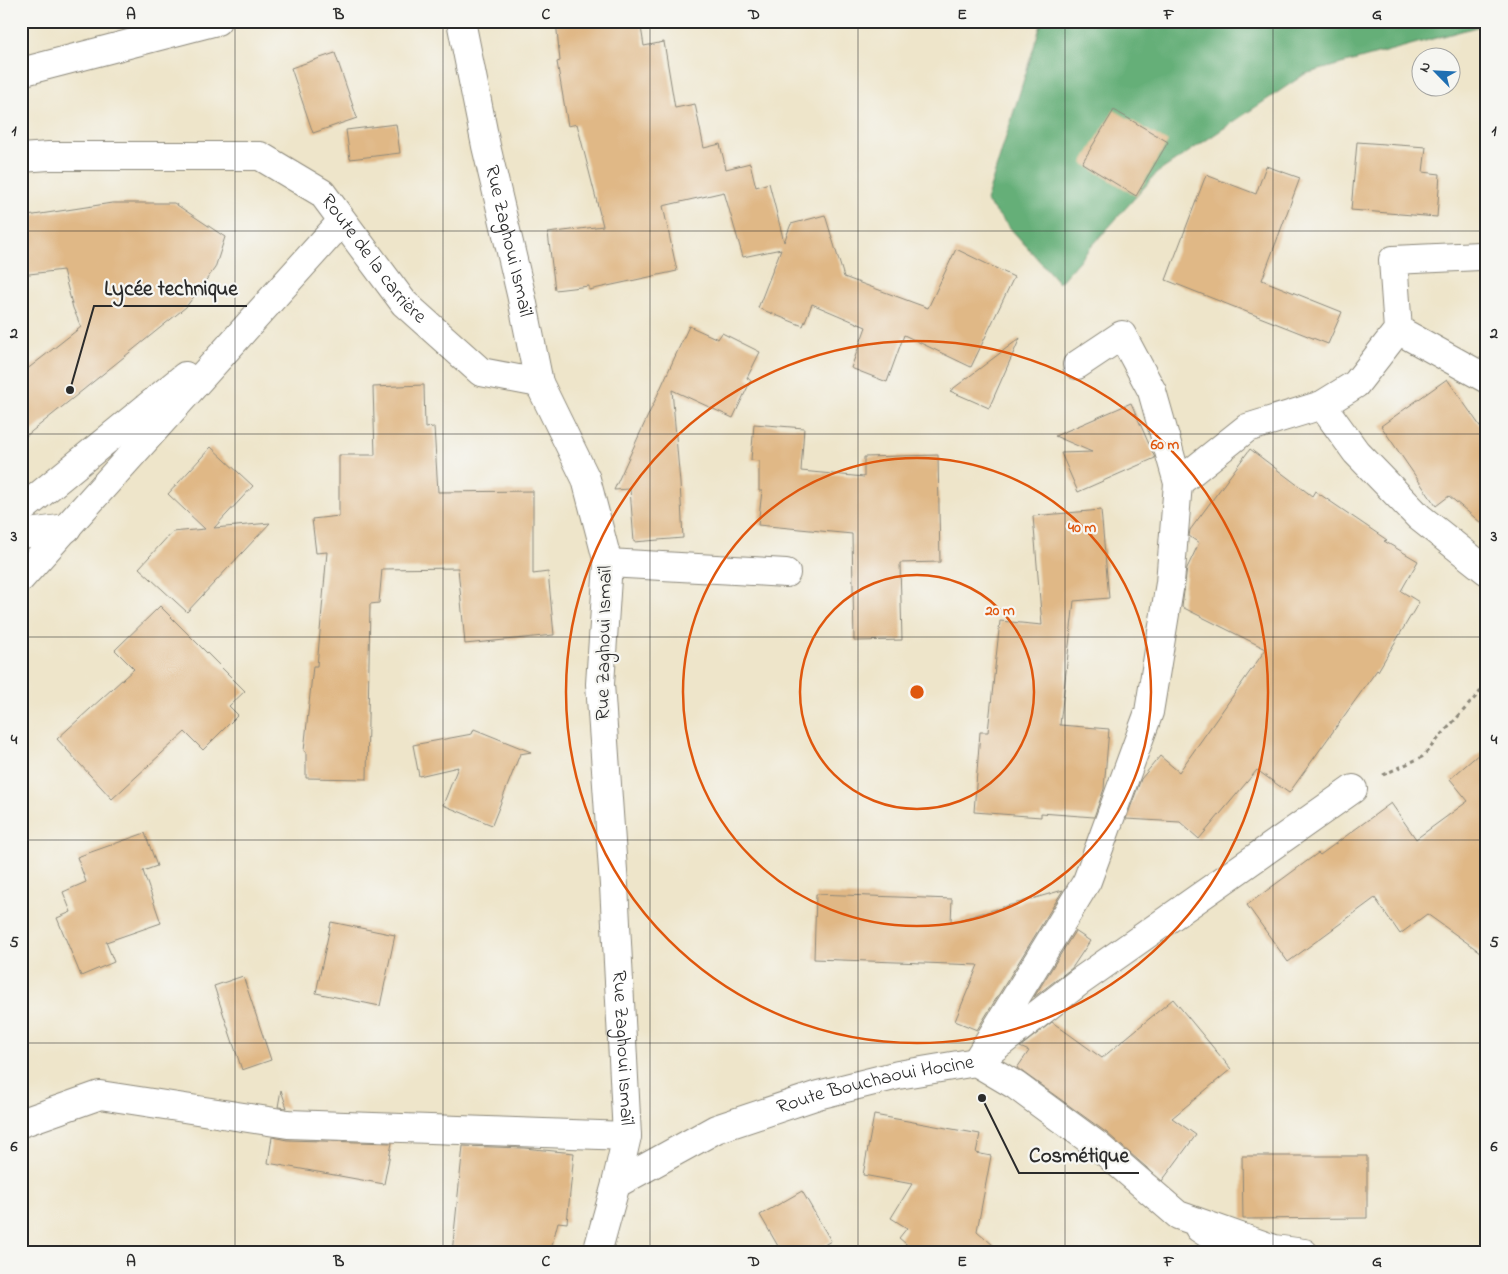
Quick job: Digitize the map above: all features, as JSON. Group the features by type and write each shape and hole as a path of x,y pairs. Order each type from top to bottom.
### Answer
{"street":[{"path":"21,72 217,21"},
{"name":"Rue Zaghoui Ismaïl","path":"461,21 486,146 521,294 539,383 586,479 608,563 600,684 614,885 627,1136 597,1253"},
{"name":"Route de la carrière","path":"21,158 59,156 260,156 322,193 404,303 481,372 539,383"},
{"path":"21,578 342,221"},
{"path":"1178,482 1247,428 1322,405 1356,384 1398,330 1393,260 1480,256"},
{"path":"21,510 252,322"},
{"path":"1398,330 1487,379"},
{"path":"976,1062 1087,881 1149,712 1170,584 1178,482 1152,392 1122,335 1078,365"},
{"path":"1322,405 1356,452 1419,517 1487,571"},
{"path":"21,534 67,528"},
{"path":"608,563 786,573"},
{"path":"976,1062 1079,982 1353,789"},
{"name":"Route Bouchaoui Hocine","path":"616,1184 716,1129 818,1095 898,1075 976,1062 1015,1084 1098,1146 1178,1214 1274,1248 1304,1253"},
{"path":"21,1123 100,1095 288,1124 627,1136"},
{"path":"1178,1214 1237,1253"}],"path":[{"path":"1353,789 1422,757 1487,684"}],"green space":[{"path":"1042,21 1487,21 1487,24 1305,74 1157,173 1059,283 986,201"}],"building":[{"path":"556,21 640,21 644,46 664,42 675,108 695,104 704,148 720,144 726,169 750,163 756,187 769,183 784,242 791,224 825,215 844,277 928,308 956,249 1014,277 971,367 904,335 887,382 851,368 866,327 812,304 803,326 758,308 781,249 743,257 724,192 663,206 677,271 589,290 589,286 555,290 548,233 603,226 577,124 568,126 557,62 560,61"},
{"path":"335,53 357,118 313,133 291,68"},
{"path":"1114,110 1168,142 1136,196 1082,163"},
{"path":"396,124 400,153 350,159 346,130"},
{"path":"1357,142 1426,147 1423,172 1440,174 1437,217 1351,210"},
{"path":"1266,166 1300,178 1262,280 1342,312 1328,344 1166,280 1206,175 1256,194"},
{"path":"112,203 174,203 225,237 215,268 186,307 21,440 21,374 81,327 73,308 63,270 21,275 21,217"},
{"path":"689,326 718,339 722,333 760,352 747,378 751,380 733,418 672,390 683,538 634,542 630,489 614,490"},
{"path":"1020,338 989,408 950,391"},
{"path":"1447,379 1487,436 1487,528 1449,496 1436,506 1381,426"},
{"path":"424,385 425,428 434,427 438,492 533,491 533,574 548,572 554,635 465,644 458,568 382,569 379,603 370,604 367,779 306,778 306,752 304,751 313,666 317,666 327,552 316,553 312,519 339,516 339,455 375,455 373,387"},
{"path":"1131,403 1155,458 1078,492 1061,453 1092,452 1055,436"},
{"path":"754,424 804,428 801,471 864,477 864,457 938,455 940,562 900,563 902,640 854,641 852,534 758,525 762,491 759,491 759,461 751,460"},
{"path":"211,447 253,486 214,528 270,523 187,612 139,568 172,532 205,529 168,494"},
{"path":"1250,449 1312,496 1315,491 1387,540 1384,541 1418,561 1401,591 1419,602 1378,671 1289,793 1257,770 1199,839 1180,822 1126,819 1141,779 1160,756 1179,772 1266,649 1182,607 1187,568 1199,543 1189,536 1190,530"},
{"path":"1101,510 1109,598 1074,601 1060,725 1109,729 1104,789 1094,817 1041,813 1041,817 974,812 980,732 988,732 1000,621 1042,625 1033,516"},
{"path":"160,606 245,691 229,706 238,715 203,750 185,732 112,799 57,739 134,669 115,650"},
{"path":"474,729 531,752 520,754 492,825 443,805 458,767 419,776 413,745 472,734"},
{"path":"1487,747 1487,957 1427,914 1400,934 1375,898 1288,962 1247,905 1391,803 1416,839 1468,801 1450,779"},
{"path":"145,833 157,866 143,871 161,923 106,942 114,962 81,976 57,918 71,912 63,892 86,882 77,857"},
{"path":"1063,890 977,1030 955,1021 978,965 814,959 816,894 952,899 951,922"},
{"path":"331,922 395,935 380,1006 316,993"},
{"path":"1075,931 1090,941 1072,968 1034,997"},
{"path":"243,976 271,1060 242,1070 214,986"},
{"path":"1173,999 1231,1069 1172,1118 1196,1135 1162,1181 1107,1133 1017,1068 1029,1051 1020,1047 1052,1022 1102,1058"},
{"path":"281,1090 287,1108 278,1107"},
{"path":"874,1115 980,1134 976,1153 991,1156 977,1231 1002,1253 917,1253 899,1238 907,1228 891,1218 912,1184 863,1175"},
{"path":"272,1137 287,1140 392,1143 384,1184 268,1163"},
{"path":"463,1146 524,1148 574,1153 567,1223 558,1222 550,1253 452,1253"},
{"path":"1242,1156 1367,1156 1367,1218 1243,1219"},
{"path":"802,1191 831,1241 811,1253 782,1253 760,1215"}],"place":[{"name":"Lycée technique","path":"70,390"},
{"name":"Cosmétique","path":"982,1098"}]}
